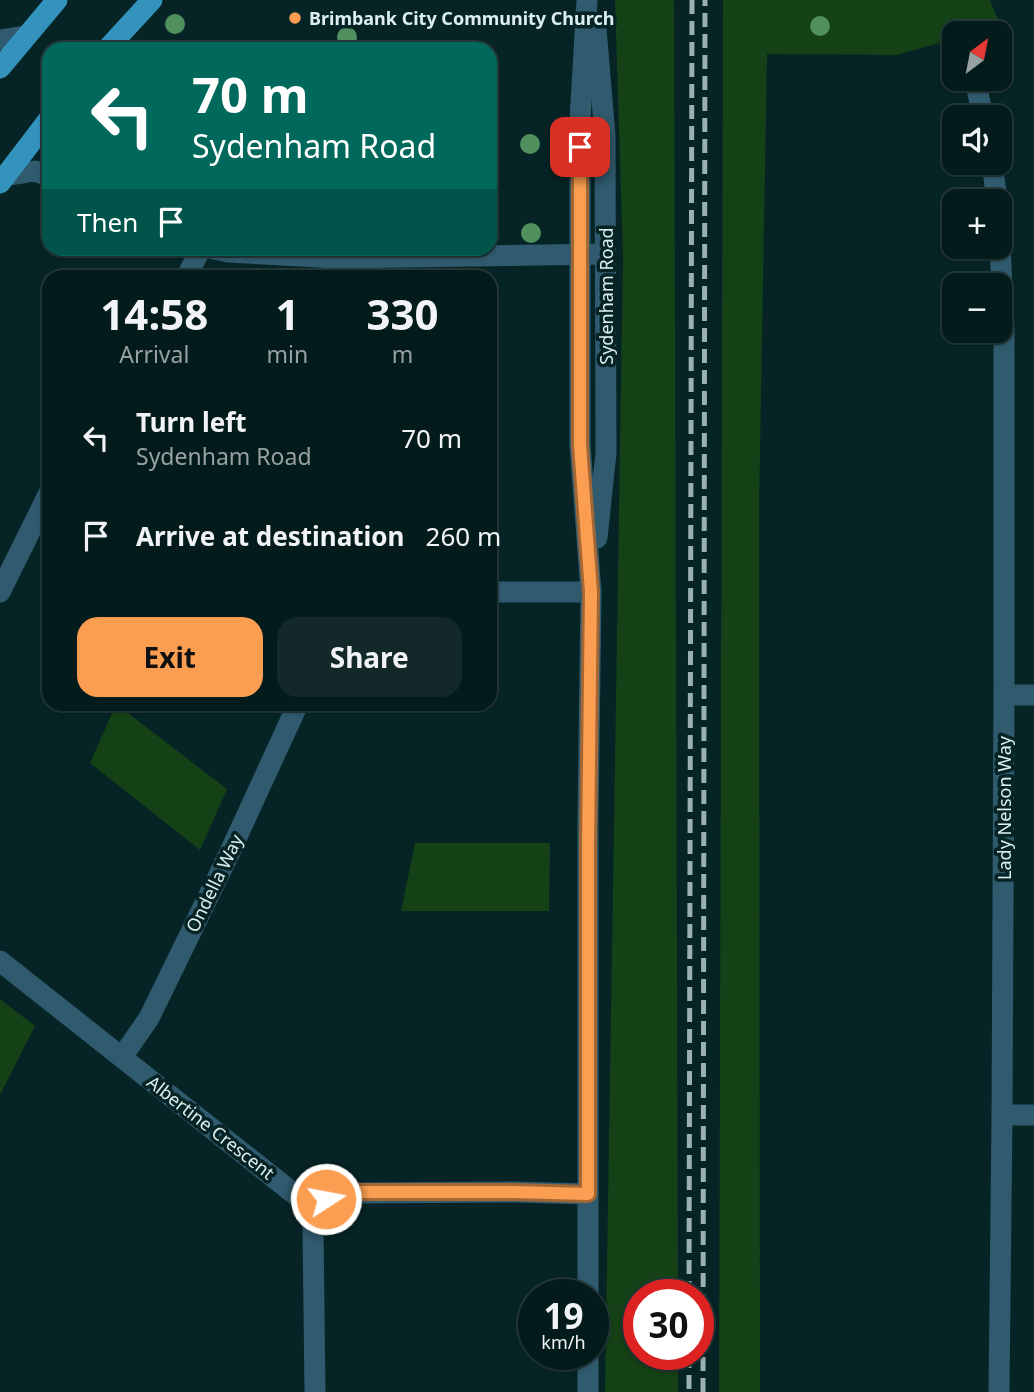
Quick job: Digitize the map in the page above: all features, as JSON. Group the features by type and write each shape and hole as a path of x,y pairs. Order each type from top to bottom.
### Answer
{"main road":[{"path":"0,68 57,0"},
{"path":"113,42 152,0"},
{"path":"2,179 42,128"}],"street":[{"name":"Sydenham Road","path":"587,0 580,120 580,445 591,592 588,1279"},
{"name":"Sydenham Road","path":"591,592 606,453 605,135 593,0"},
{"path":"0,40 26,36"},
{"path":"2,179 35,171 42,174"},
{"path":"497,255 606,254"},
{"path":"300,256 458,256"},
{"name":"Lady Nelson Way","path":"999,1392 1004,695 1004,329 1001,259"},
{"path":"0,592 42,507"},
{"path":"497,592 591,592"},
{"path":"1004,695 1034,695"},
{"name":"Ondella Way","path":"122,1057 149,1018 255,800 295,711"},
{"name":"Albertine Crescent","path":"0,961 295,1193 307,1207"},
{"path":"1002,1115 1034,1115"},
{"path":"315,1392 313,1229 307,1207 356,1192 588,1194"},
{"path":"588,1370 588,1392"}],"green space":[{"path":"615,0 674,0 678,1279 623,1279 623,1370 678,1370 678,1392 605,1392 605,1370 609,1370 609,1279 607,1279 623,258"},
{"path":"723,0 990,0 998,21 942,21 942,42 896,55 767,54 759,509 760,1392 719,1392"},
{"path":"113,711 125,711 227,789 200,850 90,763"},
{"path":"415,843 550,843 549,911 401,911"},
{"path":"0,999 35,1026 0,1095"}],"railway":[{"path":"689,1279 692,0"},
{"path":"703,1392 705,0"},
{"path":"689,1370 689,1392"}],"place":[{"name":"Brimbank City Community Church","path":"295,18"}],"route":[{"path":"326,1199 356,1192 588,1194 591,592 580,445 580,147"}]}
